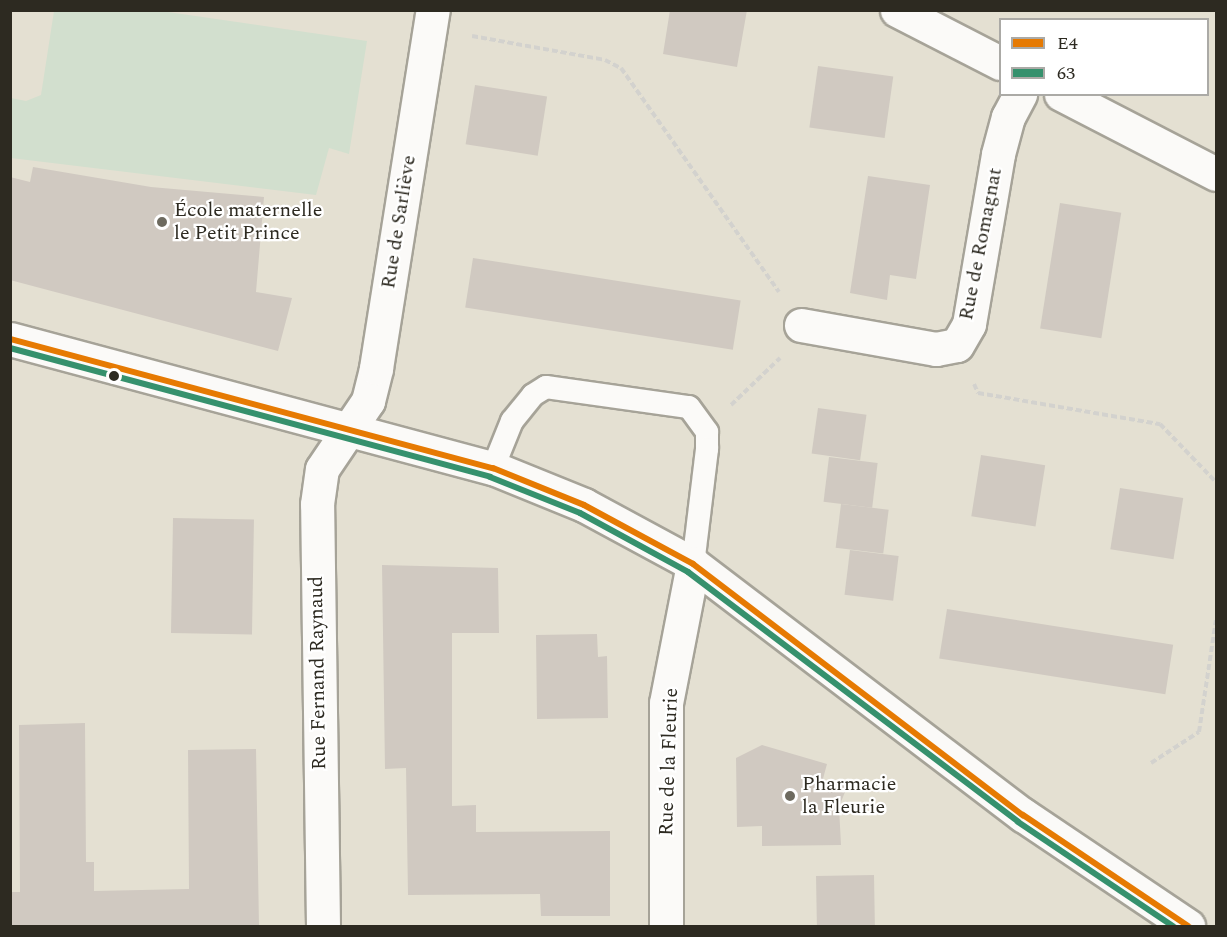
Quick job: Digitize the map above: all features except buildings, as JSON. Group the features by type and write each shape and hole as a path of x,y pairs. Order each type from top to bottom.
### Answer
{"street":[{"path":"897,10 999,62"},
{"name":"Rue de Sarliève","path":"350,428 368,401 376,368 431,19"},
{"name":"Rue de Romagnat","path":"801,325 936,349 957,345 969,324 998,154 1008,117 1019,96"},
{"path":"1066,96 1216,174"},
{"path":"10,339 493,468 584,504 693,564 1023,815 1188,927"},
{"name":"Rue Fernand Raynaud","path":"324,927 317,504 322,469 350,428"},
{"name":"Rue de la Fleurie","path":"666,927 666,703 693,564"}],"lane":[{"path":"493,468 512,421 533,395 546,387 689,407 702,423 707,449 693,564"}],"path":[{"path":"431,19 605,60 621,68 801,325 792,346 735,403 702,423"},
{"path":"957,345 978,393 1160,424 1216,482"},
{"path":"1151,763 1199,732 1216,621"}],"green space":[{"path":"54,11 161,11 367,41 349,154 329,148 316,195 11,158 11,98 26,101 41,95"}],"transit line":[{"name":"E4","path":"10,339 493,468 584,505 693,564 1023,815 1188,926"},
{"name":"63","path":"10,348 490,477 580,513 688,572 1018,822 1173,926"}],"place":[{"name":"École maternelle le Petit Prince","path":"162,222"},
{"name":"Pharmacie la Fleurie","path":"790,796"}]}
